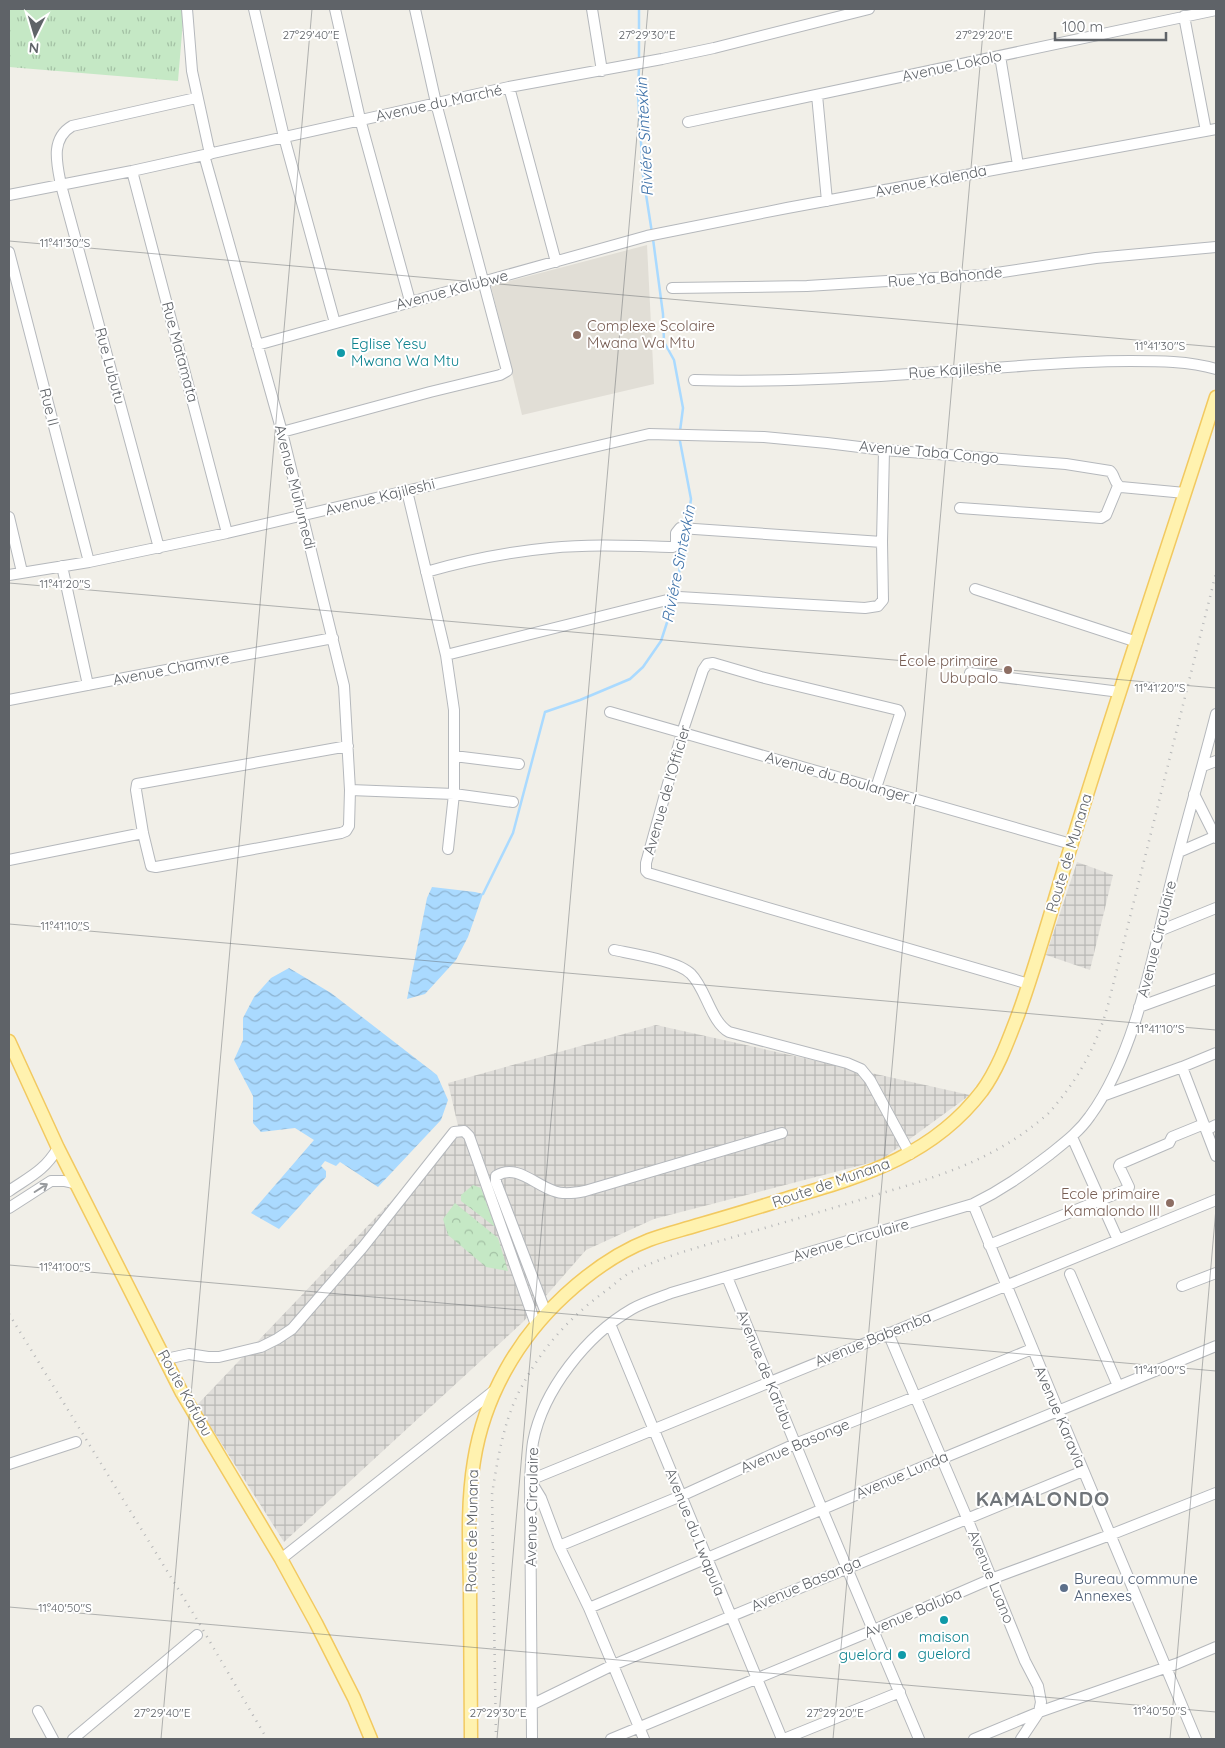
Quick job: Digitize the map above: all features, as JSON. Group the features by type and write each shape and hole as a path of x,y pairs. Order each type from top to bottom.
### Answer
{"main road":[{"name":"Route de Munana","path":"471,1739 470,1488 478,1441 496,1389 507,1366 522,1342 546,1313 580,1282 603,1265 648,1240 838,1183 887,1166 910,1154 944,1131 981,1091 992,1076 1009,1040 1029,984 1120,692 1216,398"},
{"name":"Route Kafubu","path":"9,1041 58,1148 182,1393 281,1559 354,1698 372,1739"}],"street":[{"name":"Avenue Muhumedi","path":"143,833 150,864 154,867 340,834 346,831 349,826 350,790 344,686 301,517 282,432 207,154 192,71 187,9"},
{"path":"254,9 284,137 335,323"},
{"path":"335,9 360,120 410,301"},
{"path":"282,432 500,375 506,372 507,369 436,103 416,9"},
{"path":"592,9 602,71"},
{"name":"Avenue du Marché","path":"9,195 132,171 436,103 714,48 869,9"},
{"name":"Avenue Lokolo","path":"688,122 1216,10"},
{"path":"1184,16 1211,130"},
{"path":"1000,56 1018,165"},
{"path":"510,88 556,262"},
{"path":"817,95 827,201"},
{"name":"Rue Lubutu","path":"159,548 61,184 56,148 62,135 72,126 196,98"},
{"name":"Avenue Kalenda","path":"647,236 787,208 1211,130"},
{"name":"Rue Matamata","path":"132,171 227,533"},
{"name":"Avenue Kalubwe","path":"257,345 647,236"},
{"name":"Rue Ya Bahonde","path":"672,288 807,286 983,275 1096,258 1216,247"},
{"name":"Rue II","path":"9,252 89,562"},
{"name":"Rue Kajileshe","path":"694,380 743,382 917,374 1076,361 1152,361 1201,365 1216,369"},
{"name":"Avenue Kajileshi","path":"9,575 159,548 301,517 649,434 662,433"},
{"name":"Avenue Taba Congo","path":"662,433 764,437 884,450 1054,462 1111,472 1118,486"},
{"path":"446,655 679,597 865,608 878,606 883,600 884,450"},
{"path":"960,508 1101,518 1106,515 1118,486 1185,493"},
{"path":"407,491 446,655 454,710 454,794 448,850"},
{"path":"9,517 22,572"},
{"path":"426,572 472,560 551,548 600,546 673,547 676,544 676,533 680,528 882,542"},
{"path":"62,566 88,685"},
{"path":"975,589 1136,642"},
{"name":"Avenue Chamvre","path":"9,700 333,638"},
{"name":"Avenue de l'Officier","path":"876,788 900,714 898,710 713,663 704,666 682,733 645,869 648,873 1029,984"},
{"path":"970,674 1120,692"},
{"name":"Avenue du Boulanger I","path":"610,712 1072,844"},
{"name":"Avenue Circulaire","path":"532,1739 530,1480 533,1441 552,1390 573,1361 610,1324 633,1308 671,1293 973,1204 1000,1191 1072,1137 1089,1118 1105,1095 1123,1057 1139,1007 1178,852 1216,714"},
{"path":"9,860 143,833 136,790 137,784 348,746"},
{"path":"454,756 519,764"},
{"path":"1203,766 1216,761"},
{"path":"350,790 454,794 513,802"},
{"path":"1178,852 1216,837 1194,794"},
{"path":"1159,930 1216,908"},
{"path":"614,950 673,964 686,970 697,982 722,1027 729,1032 847,1063 861,1069 870,1080 910,1154"},
{"path":"1139,1007 1164,1000 1216,980"},
{"path":"1105,1095 1216,1053"},
{"path":"1182,1067 1216,1156"},
{"path":"989,1245 1129,1188 1119,1166 1120,1164 1169,1143 1172,1137 1216,1125"},
{"path":"166,1360 189,1354 208,1357 219,1356 261,1347 292,1329 363,1247 454,1132 464,1131 469,1136 536,1325"},
{"path":"546,1313 496,1182 496,1176 503,1171 520,1173 554,1192 585,1192 782,1133"},
{"path":"1072,1137 1118,1240"},
{"path":"9,1191 42,1170 58,1148"},
{"path":"9,1208 51,1182 64,1181 77,1184"},
{"name":"Avenue Babemba","path":"530,1480 1216,1200"},
{"name":"Avenue Karavia","path":"973,1204 1196,1739"},
{"path":"1182,1286 1216,1273"},
{"path":"1070,1274 1118,1386"},
{"name":"Avenue de Kafubu","path":"727,1276 795,1444 919,1739"},
{"name":"Avenue du Lwapula","path":"610,1324 756,1679 783,1739"},
{"name":"Avenue Luano","path":"888,1333 1038,1686 1041,1702 1039,1712"},
{"name":"Avenue Lunda","path":"589,1608 1058,1410 1216,1346"},
{"name":"Avenue Basonge","path":"560,1546 681,1496 795,1444 1032,1349"},
{"path":"281,1559 496,1389"},
{"path":"9,1464 76,1442"},
{"name":"Avenue Basanga","path":"533,1704 613,1665 1083,1471"},
{"path":"530,1480 541,1498 644,1739"},
{"name":"Avenue Baluba","path":"611,1739 874,1630 991,1579 1216,1493"},
{"path":"73,1739 197,1635"},
{"path":"974,1739 1039,1712 1166,1667 1216,1647"},
{"path":"783,1739 900,1692"},
{"path":"38,1711 53,1739"},
{"path":"1022,1739 1039,1712"}],"shaded area":[{"name":"Complexe Scolaire Mwana Wa Mtu","path":"647,245 654,384 522,415 491,286"},
{"path":"1077,862 1113,875 1090,970 1046,955"},
{"path":"656,1025 970,1095 881,1160 654,1219 586,1250 523,1322 284,1542 197,1405 459,1130 448,1083"}],"green space":[{"path":"9,9 184,9 178,81 9,67"},
{"path":"473,1185 481,1188 495,1227 461,1201 461,1195"},
{"path":"455,1203 498,1238 508,1271 486,1267 448,1235 443,1219"}],"water":[{"path":"432,887 483,894 468,937 456,960 425,994 407,999 427,898"},
{"path":"289,968 331,993 437,1075 448,1100 441,1120 378,1187 340,1162 336,1166 325,1161 321,1166 326,1171 326,1177 279,1229 251,1213 314,1140 295,1128 261,1132 253,1123 253,1096 234,1060 243,1040 243,1018 254,997 271,978"}],"waterway":[{"name":"Riviére Sintexkin","path":"639,9 639,62"},
{"name":"Riviére Sintexkin","path":"639,67 638,94 643,175 652,233"},
{"name":"Riviére Sintexkin","path":"653,239 663,314 664,342 674,360 683,408 680,431"},
{"name":"Riviére Sintexkin","path":"679,436 691,499 687,527"},
{"name":"Riviére Sintexkin","path":"675,596 686,532"},
{"name":"Riviére Sintexkin","path":"483,894 513,833 545,712 630,679 643,667 661,641 674,601"}],"railway":[{"path":"496,1739 492,1494 501,1444 508,1419 517,1396 534,1365 555,1337 579,1312 631,1272 658,1260 945,1173 985,1156 1005,1145 1024,1133 1051,1111 1082,1068 1094,1044 1108,1005 1216,573"},
{"path":"9,1314 196,1618 267,1739"}],"place":[{"name":"Complexe Scolaire Mwana Wa Mtu","path":"577,335"},
{"name":"Eglise Yesu Mwana Wa Mtu","path":"341,353"},
{"name":"École primaire Ubupalo","path":"1008,670"},
{"name":"Ecole primaire Kamalondo III","path":"1170,1203"},
{"name":"Bureau commune Annexes","path":"1064,1588"},
{"name":"maison guelord","path":"944,1620"},
{"name":"guelord","path":"902,1655"}],"district":[{"name":"KAMALONDO","path":"1043,1499"}]}
